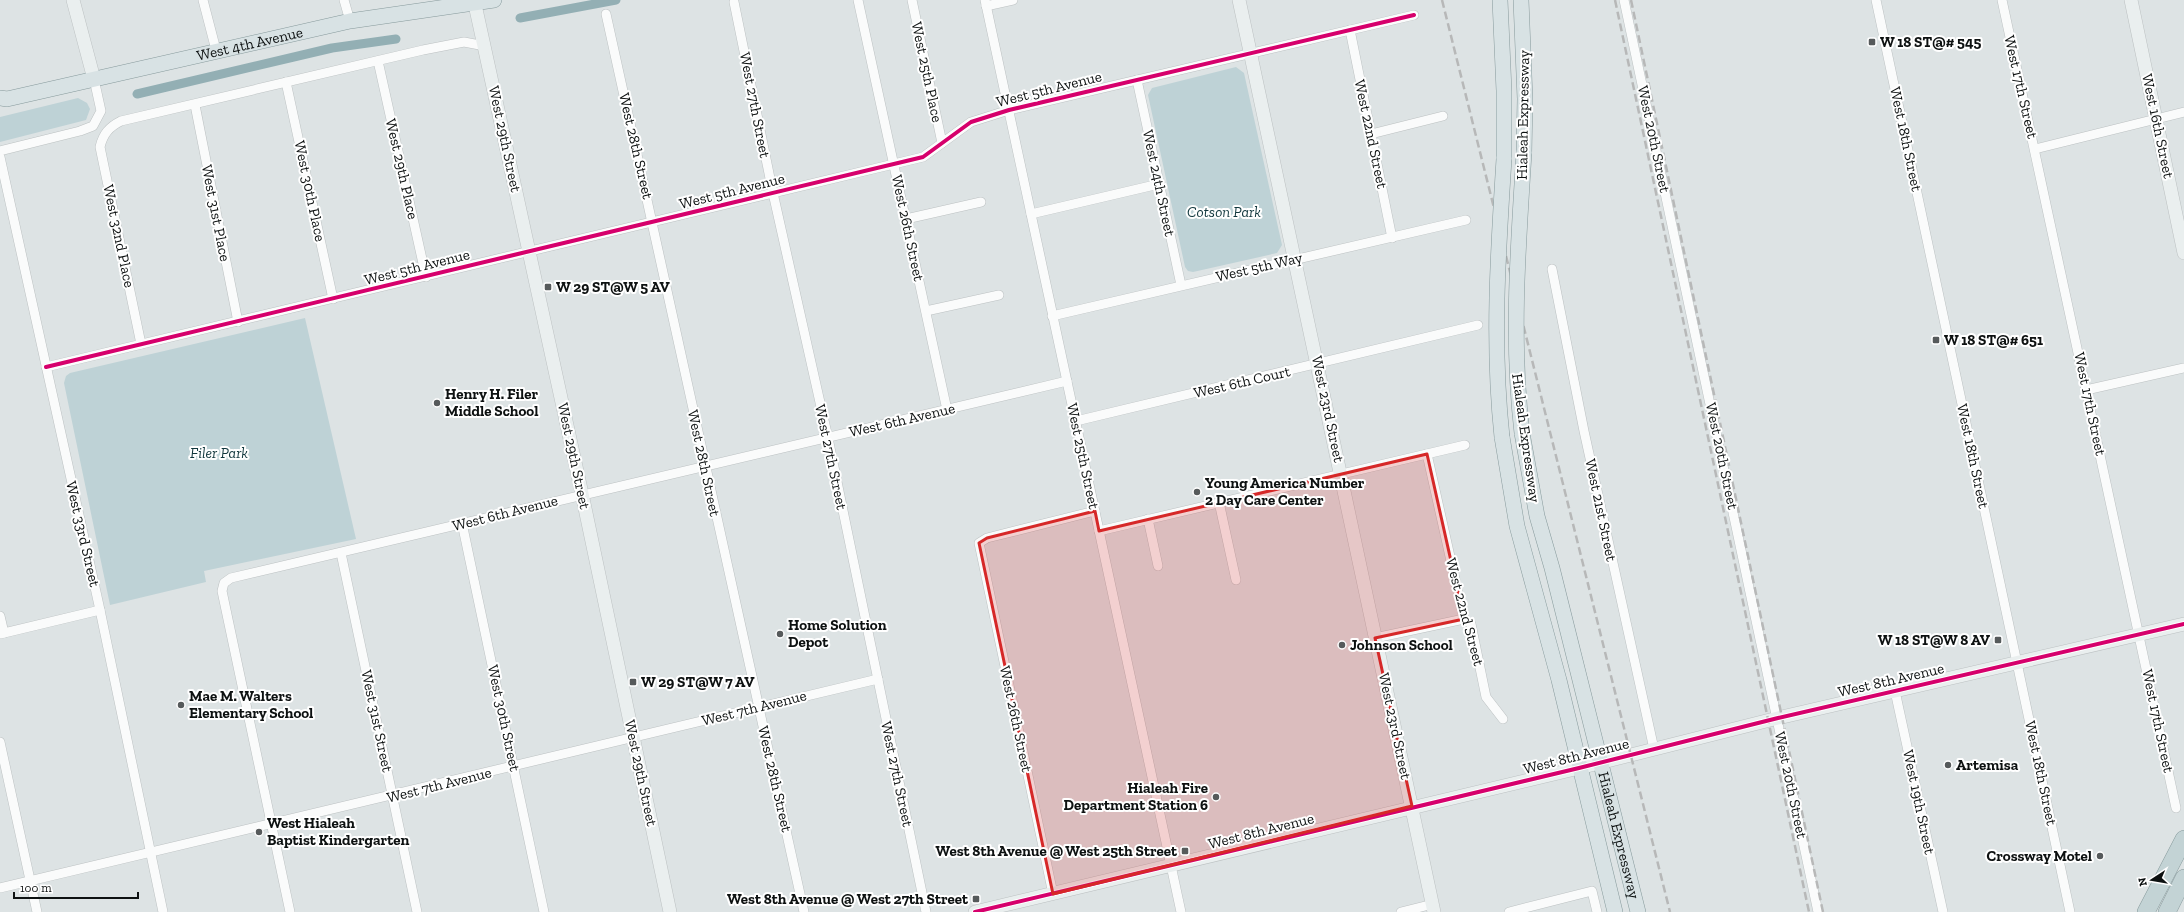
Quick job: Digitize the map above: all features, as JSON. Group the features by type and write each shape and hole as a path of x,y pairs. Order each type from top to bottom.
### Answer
{"highway":[{"path":"2146,912 2184,839"},
{"path":"2167,912 2184,878"}],"main road":[{"name":"West 4th Avenue","path":"2,101 216,50 350,21 494,0"},
{"name":"Hialeah Expressway","path":"1500,0 1504,91 1504,159 1496,306 1498,389 1502,437 1517,526 1560,680 1579,768 1615,912"},
{"name":"Hialeah Expressway","path":"1521,0 1525,99 1516,321 1516,367 1522,433 1537,516 1552,568 1602,762 1638,912"}],"street":[{"path":"0,151 80,132 88,129 96,122 101,111 101,105 73,0"},
{"path":"203,0 216,50"},
{"path":"344,0 350,21"},
{"name":"West 26th Street","path":"858,0 947,410"},
{"name":"West 25th Place","path":"912,0 942,143"},
{"path":"986,3 1013,0"},
{"name":"West 23rd Street","path":"1239,0 1434,908"},
{"name":"West 20th Street","path":"1624,0 1778,718 1818,912"},
{"name":"West 18th Street","path":"1876,0 2070,912"},
{"name":"West 17th Street","path":"2002,0 2176,808"},
{"name":"West 16th Street","path":"2131,0 2157,118 2184,253"},
{"name":"West 29th Street","path":"475,2 530,251 670,912"},
{"name":"West 27th Street","path":"734,2 773,193 828,438 926,912"},
{"name":"West 25th Street","path":"986,3 1181,912"},
{"name":"West 28th Street","path":"606,14 653,223 704,465 804,912"},
{"name":"West 5th Avenue","path":"46,367 653,223 923,157 971,122 1009,110 1414,15"},
{"name":"West 22nd Street","path":"1350,30 1392,238"},
{"path":"195,104 423,50 464,42 485,46"},
{"name":"West 29th Place","path":"378,61 426,277"},
{"name":"West 24th Street","path":"1137,80 1182,285"},
{"name":"West 30th Place","path":"286,82 333,299"},
{"name":"West 32nd Place","path":"141,344 100,147 102,137 108,130 121,121 195,104"},
{"name":"West 31st Place","path":"195,104 238,322"},
{"path":"2035,149 2184,112"},
{"path":"1371,134 1443,116"},
{"name":"West 33rd Street","path":"0,157 100,610 150,853 164,912"},
{"path":"1031,214 1159,184"},
{"path":"906,219 981,202"},
{"name":"West 5th Way","path":"1052,316 1466,220"},
{"name":"West 21st Street","path":"1552,269 1584,431 1654,749"},
{"path":"926,311 999,295"},
{"name":"West 6th Court","path":"1076,421 1478,325"},
{"path":"2086,390 2184,368"},
{"name":"West 6th Avenue","path":"271,824 222,591 224,584 231,578 341,553 704,465 828,438 1067,381"},
{"path":"1099,530 1465,445"},
{"name":"West 22nd Street","path":"1427,454 1464,619 1471,624 1486,697 1503,719"},
{"path":"1219,502 1236,580"},
{"name":"West 26th Street","path":"1053,894 979,543 987,538 1095,510"},
{"path":"1148,519 1158,566"},
{"name":"West 30th Street","path":"462,523 544,912"},
{"name":"West 31st Street","path":"341,553 417,912"},
{"path":"0,616 2,633 100,610"},
{"path":"1375,638 1464,619"},
{"name":"West 8th Avenue","path":"975,912 1412,806 1579,768 1778,718 2184,624"},
{"name":"West 7th Avenue","path":"0,888 393,796 878,679"},
{"name":"West 19th Street","path":"1895,691 1943,912"},
{"path":"0,742 37,912"},
{"path":"271,824 290,912"},
{"path":"1509,912 1592,892 1597,912"},
{"path":"1401,912 1434,908"}],"highlighted area":[{"path":"1427,454 1464,619 1375,638 1412,806 1053,894 979,543 987,538 1095,511 1099,531"}],"green space":[{"name":"Cotson Park","path":"1236,67 1244,73 1282,245 1277,253 1193,272 1188,271 1185,267 1148,95 1152,88"},
{"path":"78,98 87,103 90,109 86,120 0,142 0,117"},
{"name":"Filer Park","path":"305,318 356,539 204,571 206,582 110,605 64,383 66,376 70,373"}],"waterway":[{"path":"520,18 616,0"},
{"path":"137,94 332,48 396,39"}],"railway":[{"path":"1442,0 1670,912"},
{"path":"1615,0 1809,912"},
{"path":"1631,0 1823,912"}],"cycle path":[{"path":"46,367 923,157 971,122 1009,110 1414,15"},
{"path":"975,912 1579,768 1778,718 2184,624"}],"place":[{"name":"W 18 ST@# 545","path":"1872,42"},
{"name":"W 29 ST@W 5 AV","path":"548,287"},
{"name":"W 18 ST@# 651","path":"1936,340"},
{"name":"Henry H. Filer Middle School","path":"437,403"},
{"name":"Young America Number 2 Day Care Center","path":"1197,492"},
{"name":"Home Solution Depot","path":"780,634"},
{"name":"W 18 ST@W 8 AV","path":"1998,640"},
{"name":"Johnson School","path":"1342,645"},
{"name":"W 29 ST@W 7 AV","path":"633,682"},
{"name":"Mae M. Walters Elementary School","path":"181,705"},
{"name":"Artemisa","path":"1948,765"},
{"name":"Hialeah Fire Department Station 6","path":"1216,797"},
{"name":"West Hialeah Baptist Kindergarten","path":"259,832"},
{"name":"West 8th Avenue @ West 25th Street","path":"1185,851"},
{"name":"Crossway Motel","path":"2100,856"},
{"name":"West 8th Avenue @ West 27th Street","path":"976,899"}]}
